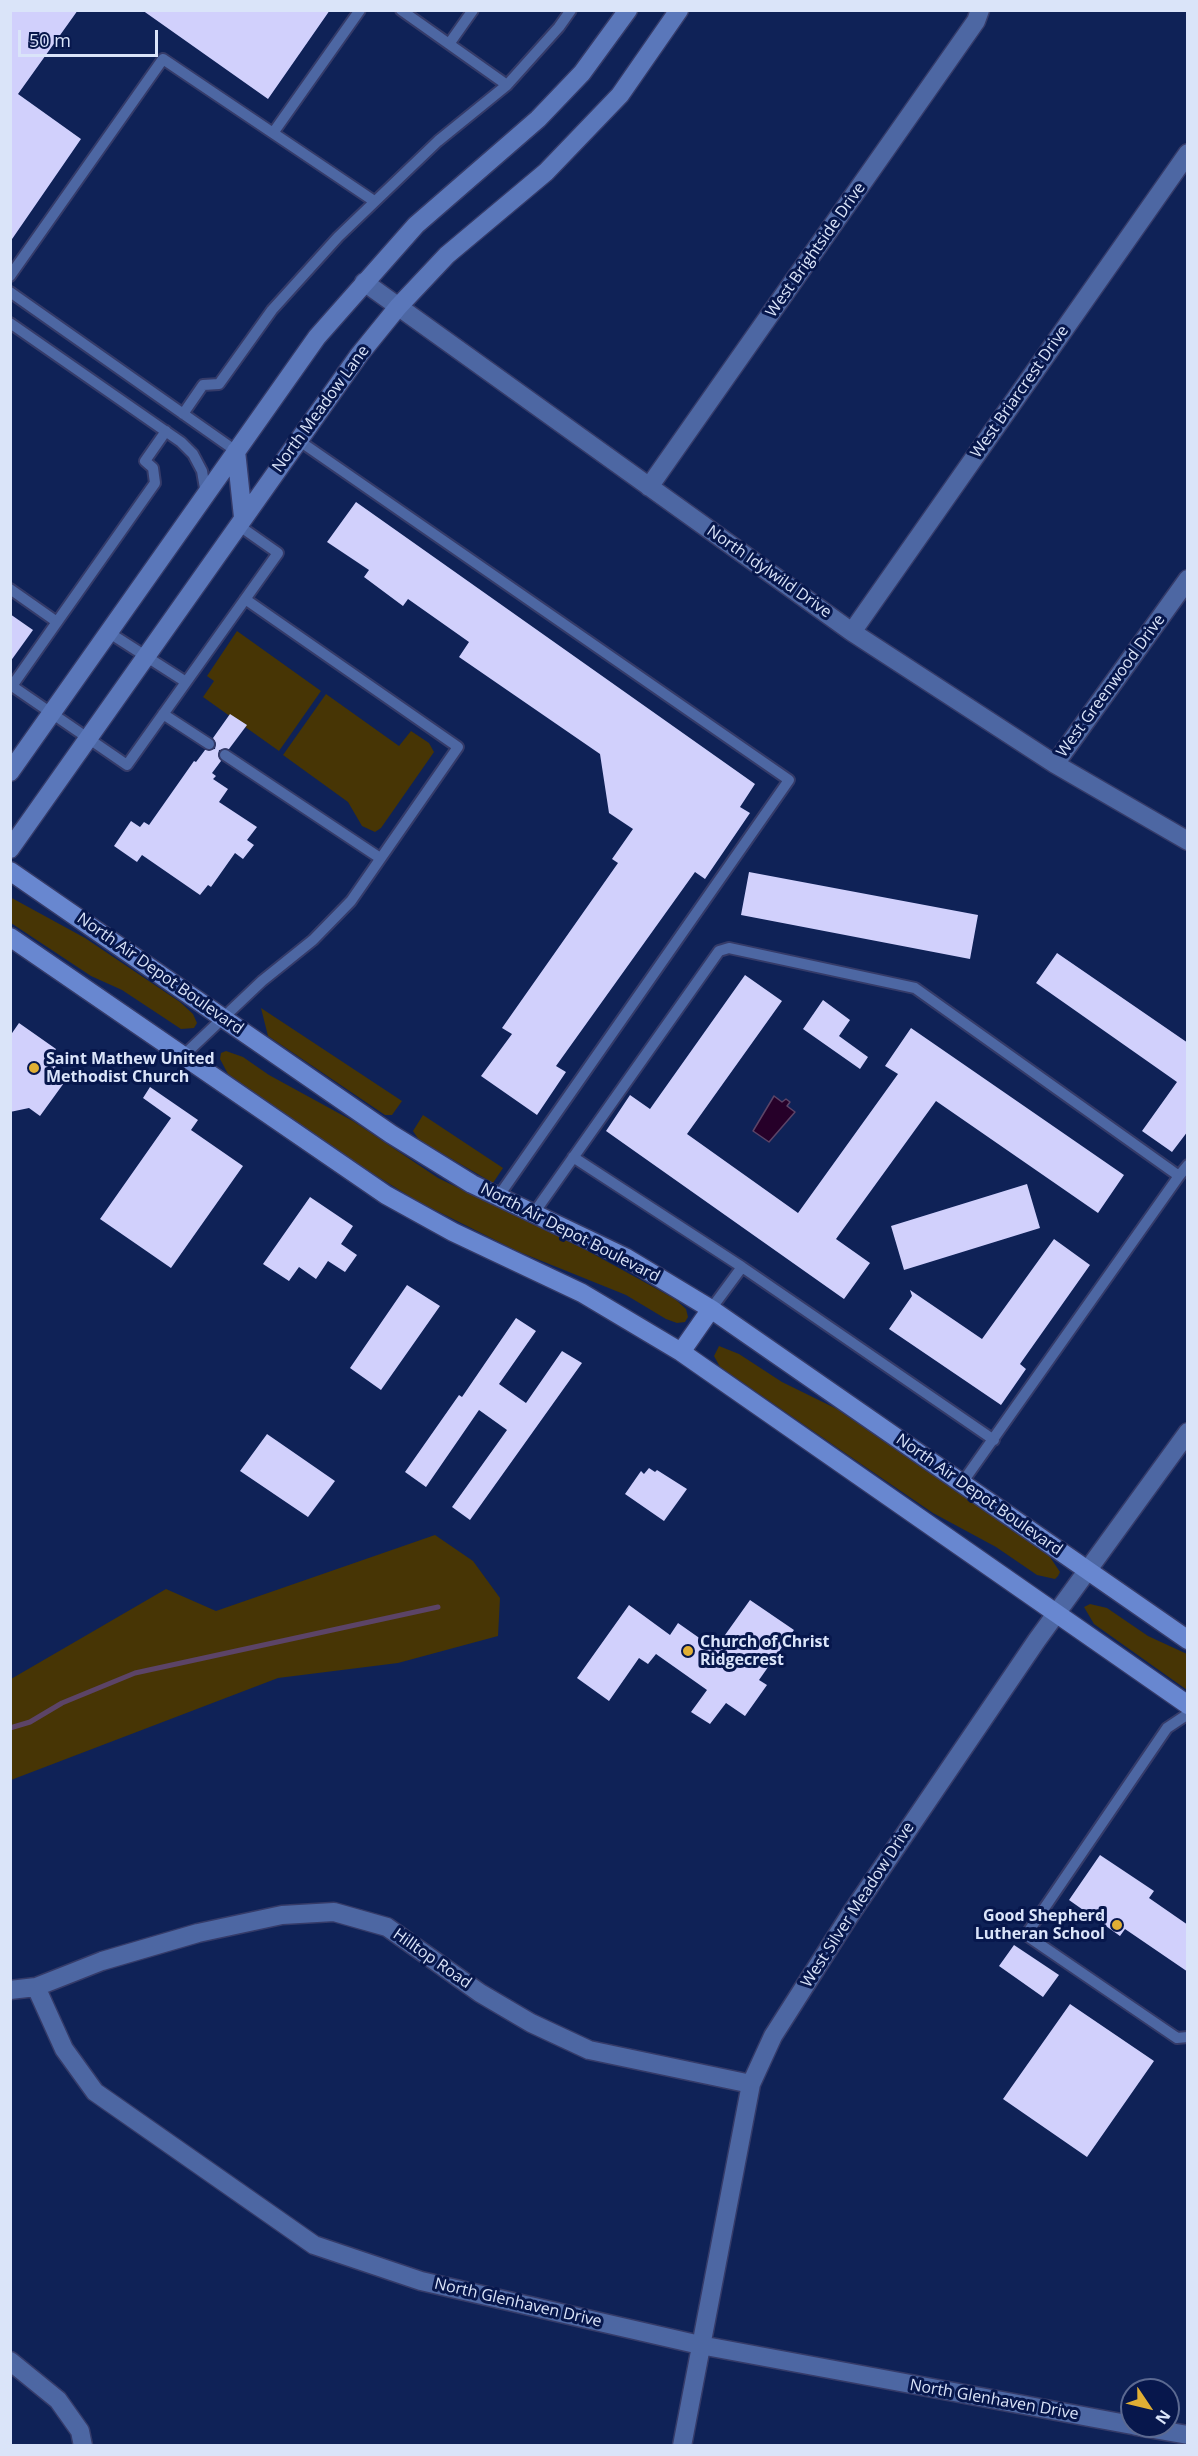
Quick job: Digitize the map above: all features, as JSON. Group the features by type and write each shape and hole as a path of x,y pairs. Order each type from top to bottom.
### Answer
{"main road":[{"name":"North Air Depot Boulevard","path":"10,871 391,1134 498,1197 625,1257 711,1309 1188,1640"},
{"path":"10,937 387,1195 453,1232 582,1293 681,1352 1188,1705"},
{"path":"681,1352 711,1309"}],"street":[{"path":"10,772 317,337 416,225 538,119 582,73 628,10"},
{"name":"North Meadow Lane","path":"10,849 359,355 398,307 447,255 546,172 585,133 620,95 679,10"},
{"name":"West Brightside Drive","path":"649,487 976,21 980,10"},
{"name":"West Briarcrest Drive","path":"852,632 1188,153"},
{"name":"North Idylwild Drive","path":"364,282 852,632 1055,764 1188,842"},
{"path":"236,452 240,521"},
{"name":"West Greenwood Drive","path":"1055,764 1188,579"},
{"name":"West Silver Meadow Drive","path":"682,2445 751,2084 773,2036 850,1915 1037,1640 1188,1432"},
{"name":"Hilltop Road","path":"36,1987 102,1961 198,1933 282,1915 334,1912 387,1928 480,1993 531,2023 589,2050 751,2084"},
{"path":"10,1990 36,1987"},
{"name":"North Glenhaven Drive","path":"36,1987 64,2049 95,2092 314,2245 421,2281 700,2345 1120,2423"},
{"path":"10,2361 58,2400 80,2431 83,2445"}],"lane":[{"path":"273,133 360,10"},
{"path":"401,10 507,85"},
{"path":"449,45 473,10"},
{"path":"183,414 203,385 219,384 272,310 374,201 438,141 507,85 559,27 571,10"},
{"path":"10,276 163,59 374,201"},
{"path":"10,292 236,452"},
{"path":"10,323 166,431 193,454 202,471 206,494"},
{"path":"166,431 145,461 153,468 155,483 12,686 87,740 127,765 278,553 240,521"},
{"path":"298,440 789,780 498,1197"},
{"path":"10,589 57,621"},
{"path":"183,1056 222,1018 313,940 351,900 458,747 245,599"},
{"path":"108,632 186,682"},
{"path":"163,714 209,744"},
{"path":"225,755 380,858"},
{"path":"534,1213 719,951 729,948 915,988 1179,1176"},
{"path":"573,1157 742,1267 994,1440"},
{"path":"962,1484 1188,1165"},
{"path":"711,1309 742,1267"},
{"path":"1188,1714 1167,1728 1026,1935 1177,2038 1188,2037"}],"shaded area":[{"path":"237,631 321,691 279,751 203,697 214,681 207,676"},
{"path":"326,694 399,746 411,731 429,743 434,752 381,828 375,832 362,826 348,802 283,755"},
{"path":"10,897 85,938 180,1002 193,1014 197,1023 194,1028 181,1029 122,990 91,976 11,923"},
{"path":"261,1008 402,1101 392,1115 385,1115 268,1036"},
{"path":"226,1051 243,1057 269,1075 353,1121 438,1178 588,1251 675,1299 686,1309 688,1317 685,1322 677,1323 666,1319 626,1295 517,1251 417,1201 359,1165 228,1074 220,1059 221,1053"},
{"path":"774,1096 782,1102 786,1099 790,1102 787,1106 795,1112 769,1142 753,1131"},
{"path":"423,1115 503,1168 493,1183 419,1140 413,1131"},
{"path":"719,1346 739,1354 782,1382 837,1409 1048,1554 1060,1572 1058,1576 1055,1579 1037,1575 996,1547 933,1513 720,1367 714,1356"},
{"path":"435,1535 473,1561 500,1598 498,1636 398,1663 278,1678 11,1780 11,1679 166,1589 216,1611"},
{"path":"1090,1604 1107,1608 1148,1636 1187,1654 1187,1690 1094,1624 1084,1607"}],"building":[{"path":"10,10 78,10 18,94 81,139 10,242"},
{"path":"142,10 330,10 268,99"},
{"path":"356,502 755,784 740,807 750,813 705,879 695,872 556,1066 566,1072 537,1115 481,1076 512,1034 502,1028 618,863 612,859 633,829 609,813 600,754 459,657 469,642 408,599 403,606 364,577 369,570 327,542"},
{"path":"10,614 33,630 10,662"},
{"path":"230,714 247,725 229,749 219,750 218,755 221,761 212,773 216,776 213,779 228,789 219,802 257,827 247,840 254,845 243,859 235,853 211,887 208,885 200,895 142,855 137,862 114,846 131,821 140,827 144,822 149,825 194,761 196,762 205,750 215,749 216,744 213,738"},
{"path":"749,872 978,915 970,959 741,915"},
{"path":"1057,953 1188,1043 1188,1131 1172,1152 1142,1131 1177,1082 1036,983"},
{"path":"745,975 782,1001 687,1134 798,1213 898,1074 885,1066 911,1028 1124,1175 1098,1213 936,1101 836,1239 870,1263 844,1299 606,1131 630,1095 650,1109"},
{"path":"823,1000 850,1020 839,1036 868,1057 860,1069 803,1029"},
{"name":"Saint Mathew United Methodist Church","path":"19,1023 56,1049 48,1061 69,1076 40,1116 29,1108 10,1112 10,1036"},
{"path":"150,1087 198,1120 191,1130 243,1166 171,1268 100,1219 171,1118 143,1098"},
{"path":"1027,1184 1040,1228 904,1270 891,1226"},
{"path":"310,1197 353,1226 341,1244 357,1255 345,1272 328,1261 316,1279 299,1267 289,1281 263,1264"},
{"path":"1054,1239 1090,1265 1020,1364 1026,1369 1001,1405 889,1329 912,1296 910,1290 982,1339"},
{"path":"407,1285 440,1306 381,1390 350,1368"},
{"path":"516,1318 536,1331 499,1384 526,1403 562,1351 582,1363 470,1520 452,1507 507,1430 479,1410 426,1487 405,1472 459,1395 462,1397"},
{"path":"267,1434 335,1481 308,1517 240,1471"},
{"path":"649,1468 655,1472 657,1470 687,1489 664,1521 625,1494 641,1471 644,1474"},
{"name":"Church of Christ Ridgecrest","path":"750,1600 794,1630 759,1680 767,1685 745,1716 726,1703 710,1724 691,1712 707,1690 656,1654 648,1664 639,1658 609,1701 577,1678 629,1605 670,1635 678,1623 715,1649"},
{"path":"1100,1855 1154,1891 1149,1898 1188,1925 1188,1972 1125,1929 1120,1936 1069,1900"},
{"path":"1014,1945 1059,1975 1043,1997 999,1966"},
{"path":"1070,2004 1154,2061 1087,2157 1003,2099"}],"waterway":[{"path":"10,1728 30,1722 62,1703 135,1673 438,1607"}],"place":[{"name":"Saint Mathew United Methodist Church","path":"34,1068"},
{"name":"Church of Christ Ridgecrest","path":"688,1651"},
{"name":"Good Shepherd Lutheran School","path":"1117,1925"}]}
